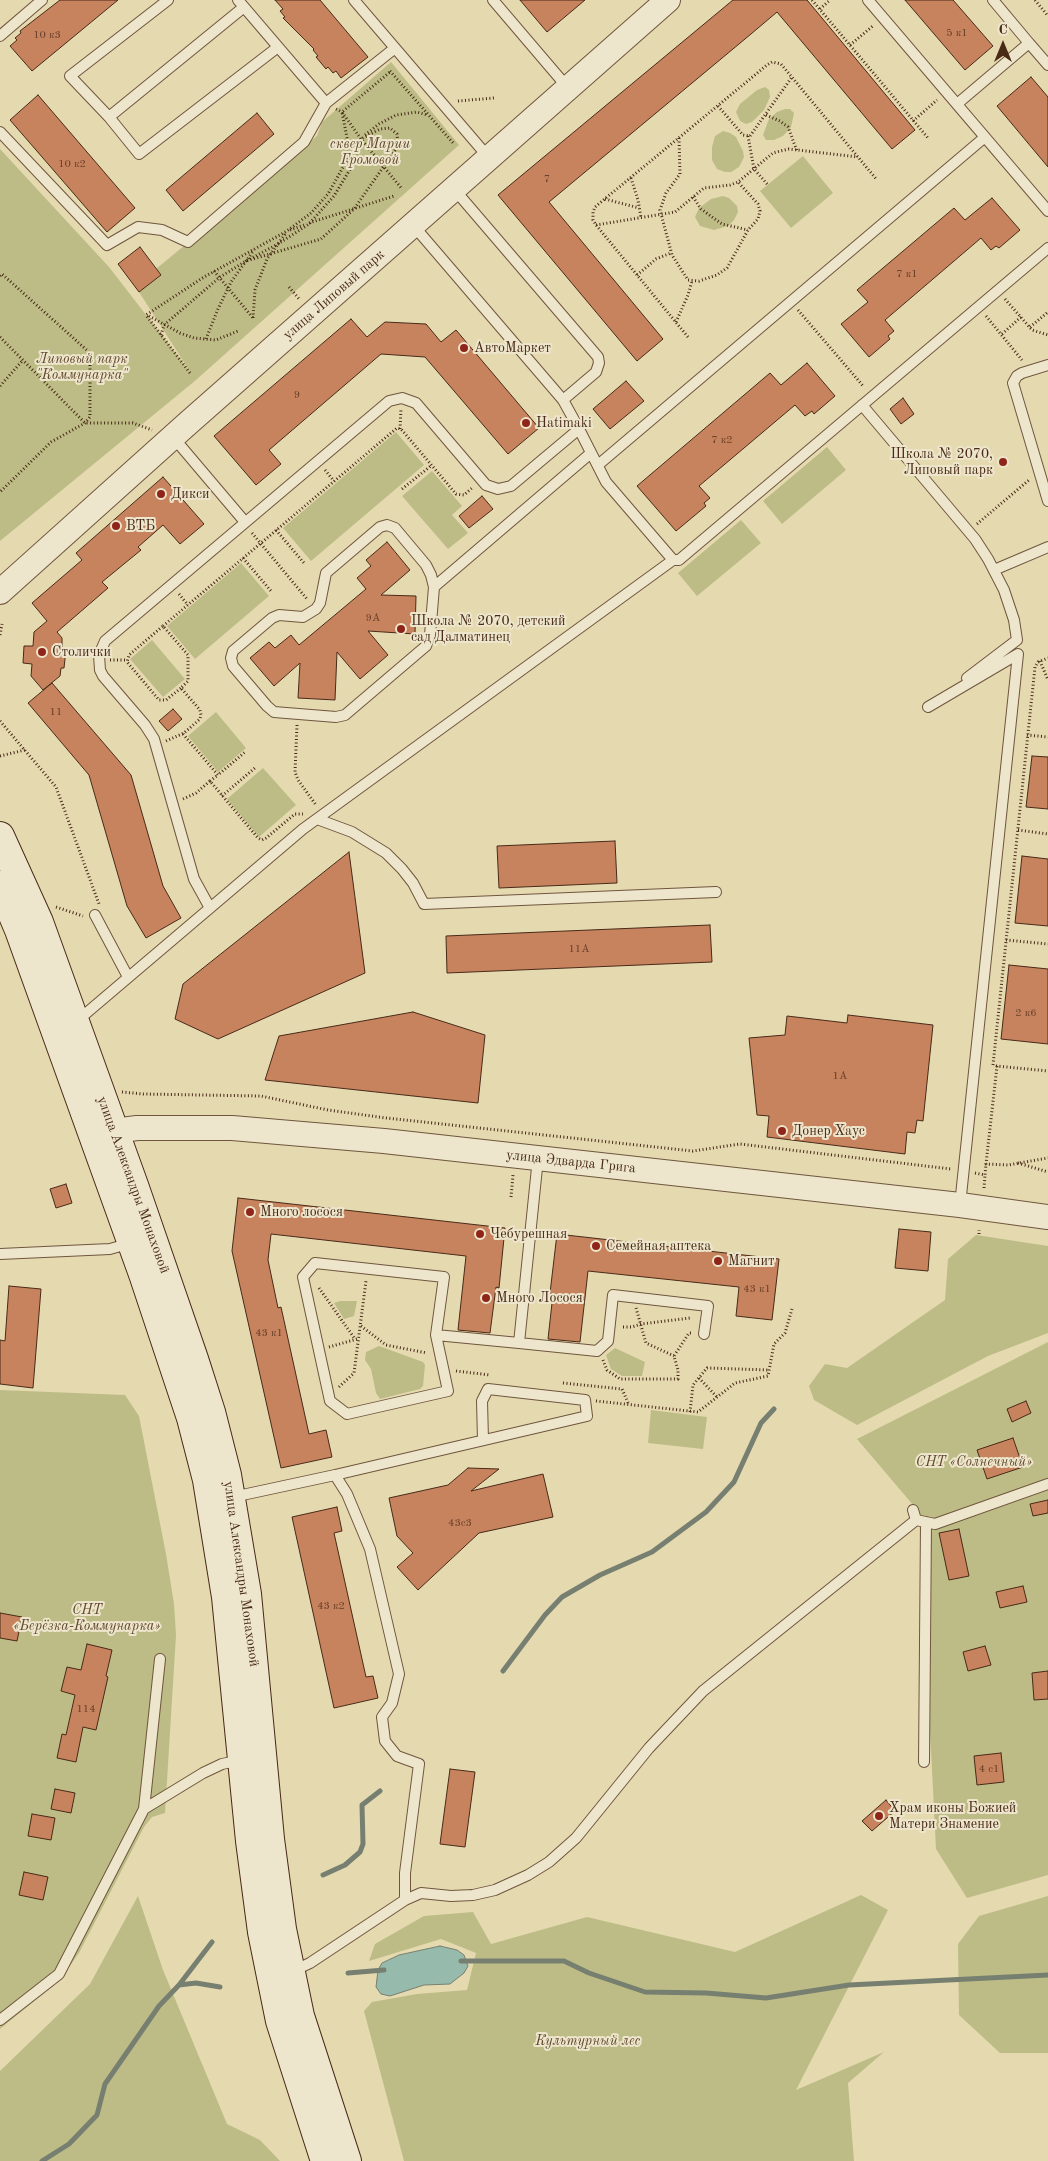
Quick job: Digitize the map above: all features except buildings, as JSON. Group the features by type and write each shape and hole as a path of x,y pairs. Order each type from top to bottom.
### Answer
{"main road":[{"name":"улица Александры Монаховой","path":"0,836 39,922 75,1023 132,1243 174,1366 207,1480 226,1597 255,1887 270,1980 280,2022 325,2161"},
{"name":"улица Александры Монаховой","path":"0,885 104,1134 197,1368 211,1412 231,1497 247,1594 275,1884 290,1972 300,2016 347,2161"}],"street":[{"name":"улица Липовый парк","path":"0,592 172,436 668,0"},
{"name":"улица Эдварда Грига","path":"104,1134 137,1128 232,1128 384,1141 960,1205 1048,1217"}],"lane":[{"path":"0,36 42,0"},
{"path":"168,0 70,76 139,154 278,47"},
{"path":"354,0 489,158"},
{"path":"493,0 568,88"},
{"path":"868,0 1048,211"},
{"path":"992,0 1048,65"},
{"path":"108,117 241,4 326,102"},
{"path":"957,104 1029,43"},
{"path":"0,132 107,245 138,227 162,230 188,242 304,142 326,102 395,48"},
{"path":"598,465 985,137"},
{"path":"454,189 598,357 599,363 596,372 563,400"},
{"path":"413,225 563,400 606,482 673,560"},
{"path":"75,1023 317,819 673,560 682,558 1048,248"},
{"path":"1048,365 1017,376 1013,383 1039,472 1046,487 1048,501"},
{"path":"210,908 194,878 157,745 146,726 103,676 99,664 100,650 105,641 385,403 402,398 416,403 482,480 486,484 498,489 511,486 578,429"},
{"path":"862,405 969,531 994,570 1010,605 1017,640 928,707 1018,654 960,1205"},
{"path":"172,436 244,522"},
{"path":"434,587 591,453"},
{"path":"384,525 395,528 426,565 434,587 428,643 345,715 336,717 280,713 270,710 232,666 231,658 234,651 274,617 282,615 304,617 316,609 320,603 326,573 384,525"},
{"path":"994,570 1048,547"},
{"path":"317,819 352,832 386,853 413,883 424,904 716,892"},
{"path":"95,915 128,977"},
{"path":"519,1343 538,1158"},
{"path":"0,1254 110,1249 132,1243"},
{"path":"315,1263 368,1269 444,1277 436,1335 448,1391 347,1414 330,1401 303,1277 315,1263"},
{"path":"436,1335 597,1351 608,1341 613,1295 708,1306 704,1334"},
{"path":"231,1497 335,1475 587,1416 585,1400 488,1389 482,1401 484,1440"},
{"path":"335,1475 347,1494 370,1549 399,1674 392,1702 382,1717 382,1730 385,1741 397,1756 420,1764 405,1873 405,1900"},
{"path":"921,1521 935,1524 1048,1484"},
{"path":"913,1510 921,1521 924,1762"},
{"path":"290,1972 310,1963 405,1900 422,1893 451,1896 473,1895 495,1890 528,1875 549,1862 576,1838 649,1748 703,1691 921,1521"},
{"path":"0,2020 59,1974 144,1810 160,1659"},
{"path":"144,1810 204,1773 222,1764 242,1759"}],"path":[{"path":"812,0 928,138"},
{"path":"820,9 830,0"},
{"path":"1035,0 1048,16"},
{"path":"850,45 883,18"},
{"path":"381,59 454,144"},
{"path":"688,337 596,225 593,212 595,207 772,62 781,64 877,180"},
{"path":"342,112 391,71"},
{"path":"748,136 754,132 792,77"},
{"path":"913,120 946,92"},
{"path":"442,102 494,98"},
{"path":"718,106 743,135 748,136"},
{"path":"342,112 361,139 402,189"},
{"path":"146,314 162,302 214,271 287,231 311,213 328,194 346,162 349,148 342,112"},
{"path":"349,148 379,124 396,115 417,112 428,115"},
{"path":"766,115 780,120 788,127 798,150"},
{"path":"161,335 164,325 220,277 246,261 278,244 309,224 334,196 352,166 361,139 380,129 390,128 397,134 398,146 354,209 321,239 246,261"},
{"path":"748,136 754,169 768,185"},
{"path":"679,138 680,174 664,198 661,214 671,253 685,277 692,281 717,275 727,268 748,230 758,219 760,208 738,182"},
{"path":"596,225 677,211 706,187 730,185 738,182 777,151 798,150 858,156"},
{"path":"631,178 641,218"},
{"path":"214,271 253,318 255,290 270,254 287,231 394,196"},
{"path":"692,198 701,209 722,224 748,230"},
{"path":"605,199 640,208"},
{"path":"206,339 228,287 256,247"},
{"path":"637,275 656,259 671,253"},
{"path":"0,276 2,274 90,353 90,417 85,423 52,442 0,492"},
{"path":"676,322 692,281"},
{"path":"998,290 1030,327 1036,332 1048,334"},
{"path":"790,302 872,397"},
{"path":"1030,327 1048,312"},
{"path":"146,314 180,333 206,339 216,340 238,331"},
{"path":"146,314 190,373"},
{"path":"986,315 1014,349"},
{"path":"1002,334 1021,317"},
{"path":"0,337 85,423 133,423 172,436"},
{"path":"0,386 23,360"},
{"path":"402,398 400,429 459,495 464,496 482,480"},
{"path":"163,626 188,655 188,681 166,700 159,700 127,662 129,655 163,626 243,558 260,544 395,429 400,429"},
{"path":"402,489 432,465"},
{"path":"969,531 1039,472"},
{"path":"244,522 260,544 316,609"},
{"path":"276,530 304,563"},
{"path":"243,558 272,591"},
{"path":"0,635 2,624"},
{"path":"1048,658 1040,660 1035,667 993,1065 1048,1071"},
{"path":"1040,660 1048,680"},
{"path":"157,745 183,734 200,720 200,710 181,688"},
{"path":"298,714 295,772 298,780 317,806"},
{"path":"0,721 53,782 99,901 95,915 84,917 54,906"},
{"path":"183,734 218,775"},
{"path":"1027,735 1048,737"},
{"path":"0,756 25,750"},
{"path":"173,802 193,795 245,752"},
{"path":"222,796 256,768"},
{"path":"210,781 260,840 266,838 298,813 317,819"},
{"path":"1018,830 1048,834"},
{"path":"1006,940 1048,944"},
{"path":"984,1188 997,1066"},
{"path":"122,1092 261,1096 328,1110 386,1118 693,1151 740,1144 985,1175"},
{"path":"986,1164 1003,1165 1048,1158"},
{"path":"1017,1163 1048,1172"},
{"path":"511,1197 513,1175"},
{"path":"330,1396 354,1373 357,1339 368,1269"},
{"path":"307,1271 357,1339"},
{"path":"636,1298 637,1314 646,1343 674,1356"},
{"path":"585,1400 698,1412 735,1383 768,1376 774,1344 785,1333 792,1309"},
{"path":"610,1323 632,1327 640,1324 707,1316"},
{"path":"360,1326 386,1344 440,1356"},
{"path":"599,1349 607,1370 620,1380 678,1379 678,1370 674,1356 689,1333"},
{"path":"319,1350 357,1339"},
{"path":"690,1412 693,1385 707,1368 769,1370"},
{"path":"698,1378 717,1398"},
{"path":"622,1389 629,1405"}],"green space":[{"path":"391,62 459,145 196,380 0,541 0,149 109,267 191,373 139,292 161,275 156,269 317,136 322,122"},
{"path":"765,87 769,90 770,97 764,110 752,122 746,124 740,121 736,112 740,104 757,90"},
{"path":"790,109 794,113 791,127 783,136 774,140 766,140 763,135 769,119 777,112"},
{"path":"723,131 736,137 743,151 744,157 739,167 731,172 717,169 712,160 712,147 715,136"},
{"path":"803,156 833,193 791,228 760,191"},
{"path":"723,196 729,198 737,206 738,212 734,220 728,226 714,230 700,226 695,217 699,208 711,199"},
{"path":"396,432 424,465 311,561 283,528"},
{"path":"827,447 846,470 782,524 763,501"},
{"path":"432,471 462,506 452,515 468,533 448,549 402,496"},
{"path":"741,520 761,543 697,596 678,573"},
{"path":"241,563 269,596 195,659 167,626"},
{"path":"152,640 185,679 163,697 130,659"},
{"path":"216,712 246,748 218,772 188,736"},
{"path":"263,768 296,805 259,837 227,799"},
{"path":"976,1235 1048,1246 1048,1333 988,1356 857,1425 814,1400 809,1386 825,1364 847,1368 945,1300 948,1259"},
{"path":"357,1301 354,1316 344,1319 334,1303"},
{"name":"СНТ «Солнечный»","path":"1048,1342 1048,1875 967,1898 936,1849 919,1512 857,1439"},
{"path":"379,1346 423,1362 425,1365 423,1386 420,1389 380,1399 376,1393 371,1369 365,1360 366,1352"},
{"path":"615,1348 645,1362 642,1376 622,1376 611,1369 606,1355"},
{"name":"СНТ «Берёзка-Коммунарка»","path":"0,1390 125,1395 139,1416 166,1554 174,1604 176,1635 165,1813 152,1817 144,1827 79,1953 59,1981 0,2029"},
{"path":"651,1410 707,1417 703,1449 648,1443"},
{"name":"Культурный лес","path":"861,1895 888,1910 796,2090 884,2052 848,2083 854,2161 404,2161 364,2011 372,2002 417,1994 467,1990 476,1953 441,1939 369,1961 375,1944 424,1916 473,1912 491,1944 587,1917 735,1952"},
{"path":"138,1896 163,1970 227,2124 260,2140 280,2161 0,2161 0,2071 90,1984"},
{"path":"1048,1896 1048,2053 1000,2053 959,2015 958,1944 979,1916"}],"shaded area":[{"path":"440,1946 457,1950 464,1955 468,1966 464,1973 450,1984 424,1985 390,1996 381,1994 376,1987 378,1970 382,1963 399,1955"}],"waterway":[{"path":"503,1671 545,1615 562,1597 600,1575 652,1552 706,1512 734,1482 761,1423 774,1409"},
{"path":"323,1875 345,1865 360,1852 363,1844 362,1805 380,1791"},
{"path":"179,1985 212,1942"},
{"path":"461,1961 564,1961 589,1973 645,1992 706,1993 766,1998 849,1985 1048,1975"},
{"path":"348,1973 384,1970"},
{"path":"42,2161 69,2144 97,2115 105,2084 159,2006 179,1985 196,1983 220,1987"}],"place":[{"name":"АвтоМаркет","path":"464,348"},
{"name":"Hatimaki","path":"526,423"},
{"name":"Школа № 2070, Липовый парк","path":"1003,462"},
{"name":"Дикси","path":"161,494"},
{"name":"ВТБ","path":"116,526"},
{"name":"Школа № 2070, детский сад Далматинец","path":"401,629"},
{"name":"Столички","path":"42,652"},
{"name":"Донер Хаус","path":"782,1131"},
{"name":"Много лосося","path":"250,1212"},
{"name":"Чебурешная","path":"480,1234"},
{"name":"Семейная аптека","path":"596,1246"},
{"name":"Магнит","path":"718,1261"},
{"name":"Много Лосося","path":"486,1298"},
{"name":"Храм иконы Божией Матери Знамение","path":"879,1816"}],"park label":[{"name":"сквер Марии Громовой","path":"370,152"},
{"name":"Липовый парк \"Коммунарка\"","path":"82,368"}]}
